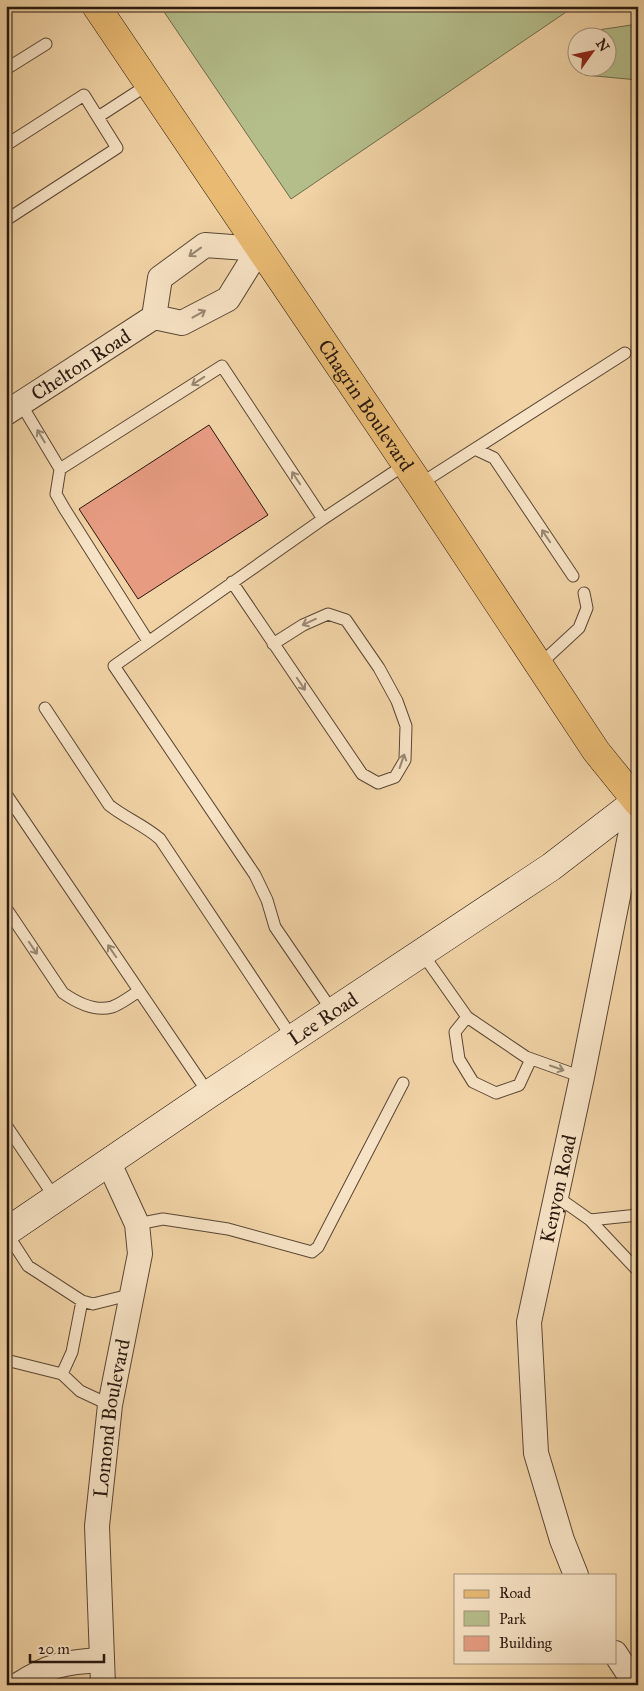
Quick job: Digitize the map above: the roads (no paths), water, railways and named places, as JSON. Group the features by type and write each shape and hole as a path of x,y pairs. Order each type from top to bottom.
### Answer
{"main road":[{"name":"Chagrin Boulevard","path":"96,6 413,474 596,751 637,801"},
{"name":"Lee Road","path":"6,1232 108,1161 551,867 637,801"}],"street":[{"path":"205,245 259,249 228,299 182,323 154,317 160,278 205,245"},
{"name":"Chelton Road","path":"14,409 154,317"},
{"name":"Kenyon Road","path":"576,1574 562,1540 536,1453 529,1322 582,1077 637,801"},
{"name":"Lomond Boulevard","path":"103,1685 97,1526 110,1405 140,1260 137,1224 108,1161"},
{"path":"616,1655 636,1685"},
{"path":"18,1685 38,1672 65,1662 101,1660"}],"lane":[{"path":"6,69 46,44"},
{"path":"98,117 149,84"},
{"path":"6,145 84,95 117,148 6,220"},
{"path":"333,1012 274,927 267,900 256,875 114,666 322,519 413,474 477,450 625,353"},
{"path":"60,469 222,366 322,519"},
{"path":"14,409 60,469 56,494 148,642"},
{"path":"477,450 494,458 574,576"},
{"path":"232,582 273,644 362,774 378,783 395,777 405,760 406,726 397,700 379,668 346,620 328,614 303,625 273,644"},
{"path":"539,665 579,628 588,608 584,593"},
{"path":"45,708 109,805 147,828 160,839 292,1039"},
{"path":"6,794 209,1094"},
{"path":"6,908 64,993 77,1002 97,1007 111,1007 139,991"},
{"path":"422,953 467,1017 531,1059 582,1077"},
{"path":"467,1017 455,1032 459,1059 474,1082 496,1093 506,1091 519,1084 531,1059"},
{"path":"137,1224 163,1219 228,1228 312,1252 318,1247 403,1083"},
{"path":"6,1125 55,1198"},
{"path":"556,1196 590,1220 638,1271"},
{"path":"590,1220 638,1216"},
{"path":"6,1232 28,1266 82,1301 93,1304 134,1294"},
{"path":"62,1374 72,1352 82,1301"},
{"path":"6,1360 62,1374 80,1391 110,1405"}]}
